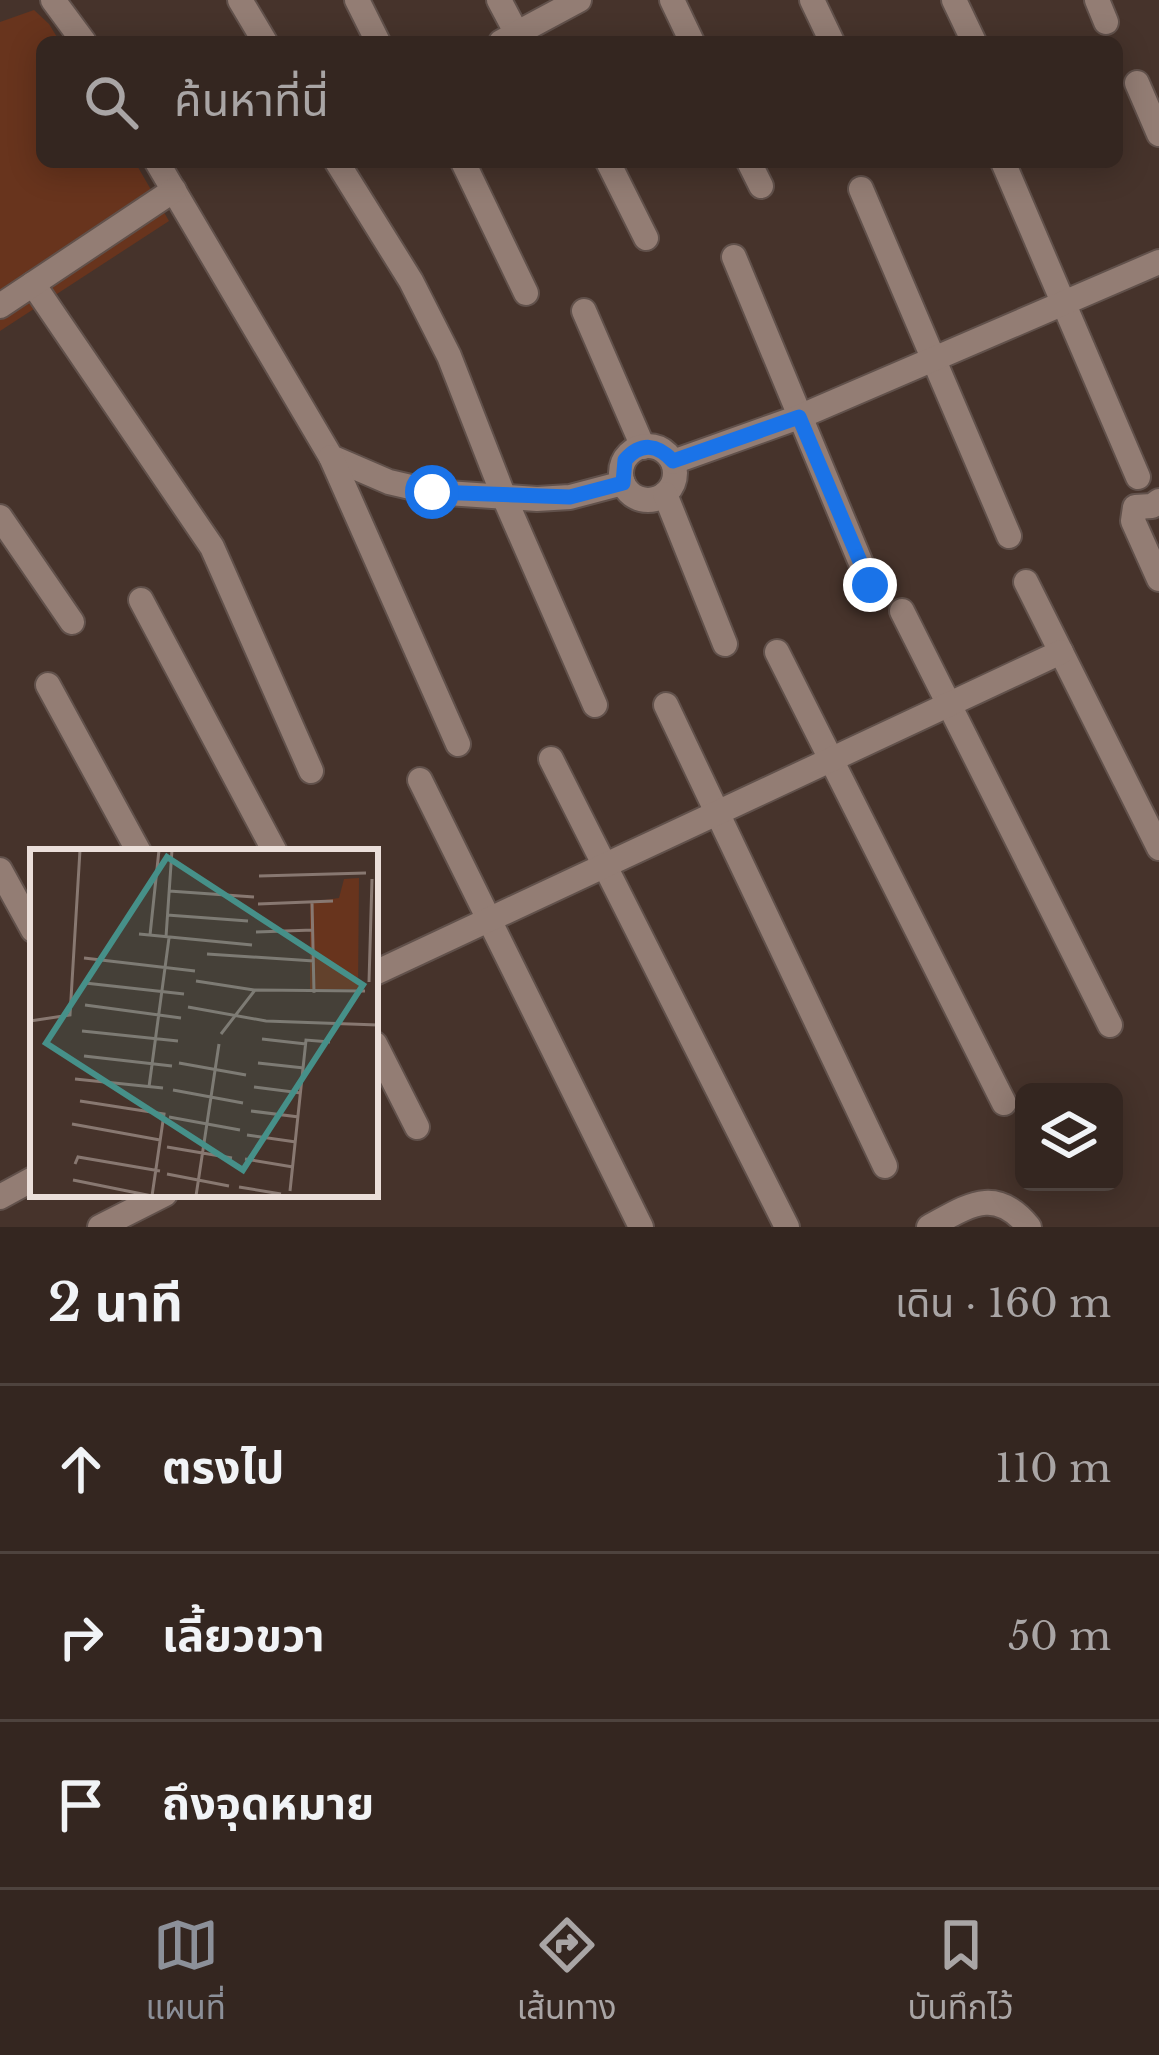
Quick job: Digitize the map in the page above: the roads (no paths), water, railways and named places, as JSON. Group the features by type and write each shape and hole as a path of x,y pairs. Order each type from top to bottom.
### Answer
{"street":[{"path":"53,0 80,36"},
{"path":"239,0 261,36"},
{"path":"356,0 375,36"},
{"path":"499,0 526,35 579,0"},
{"path":"672,0 689,36"},
{"path":"812,0 829,36"},
{"path":"954,0 971,36"},
{"path":"1137,83 1159,134"},
{"path":"161,168 332,457 458,744"},
{"path":"341,168 434,324 596,705"},
{"path":"466,168 526,293"},
{"path":"611,168 646,238"},
{"path":"752,168 761,186"},
{"path":"1006,168 1138,477"},
{"path":"861,189 1009,536"},
{"path":"0,307 174,190"},
{"path":"734,257 870,585"},
{"path":"673,461 799,417 1159,262"},
{"path":"33,284 212,548 311,771"},
{"path":"584,310 643,447"},
{"path":"643,447 654,447 673,461 674,481 665,494 646,500 630,493 623,483 625,460 643,447"},
{"path":"332,457 389,482 432,492 570,497 623,483"},
{"path":"665,494 725,644"},
{"path":"1159,501 1135,506 1133,520 1159,579"},
{"path":"0,517 72,622"},
{"path":"1026,582 1159,848"},
{"path":"141,600 273,849"},
{"path":"902,611 1110,1025"},
{"path":"777,652 1004,1103"},
{"path":"378,972 1061,652"},
{"path":"48,685 137,849"},
{"path":"666,705 885,1166"},
{"path":"551,759 787,1227"},
{"path":"420,780 641,1227"},
{"path":"0,871 30,925"},
{"path":"384,1085 417,1127"},
{"path":"0,1197 30,1181"},
{"path":"100,1227 160,1197"},
{"path":"929,1227 970,1205 991,1201 1007,1206 1029,1227"}]}
